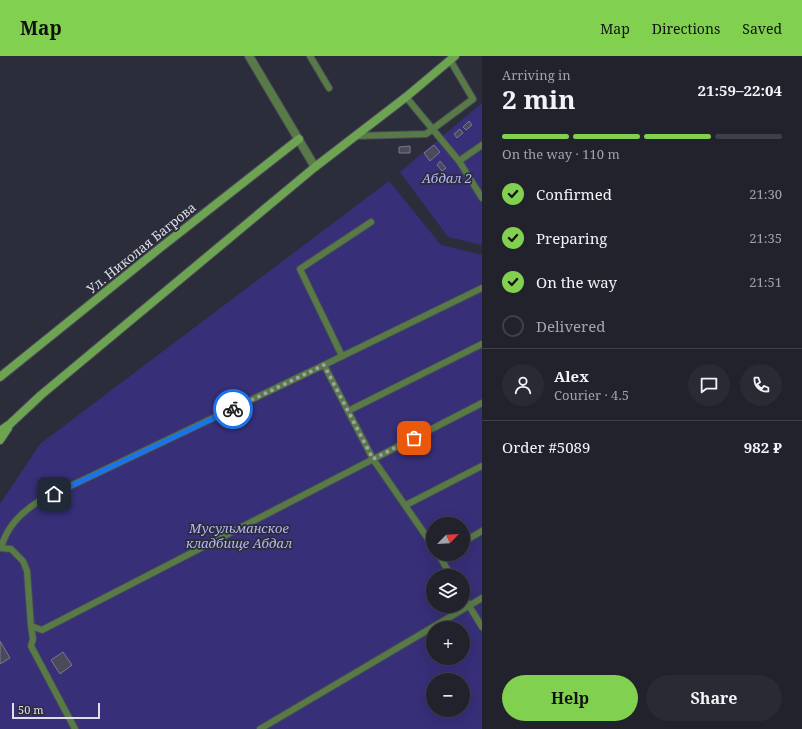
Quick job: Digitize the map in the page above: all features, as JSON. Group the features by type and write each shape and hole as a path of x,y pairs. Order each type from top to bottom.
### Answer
{"main road":[{"path":"0,431 315,166 406,97 453,58"},
{"name":"Ул. Николая Багрова","path":"0,378 160,248 299,139"},
{"path":"0,440 10,424"}],"street":[{"path":"249,56 315,166"}],"lane":[{"path":"310,56 329,88"},
{"path":"355,136 426,134 473,99 453,58"},
{"path":"406,97 459,161 482,198"},
{"path":"459,161 482,145"},
{"path":"342,356 300,269 371,222"},
{"path":"76,729 31,646 33,639 27,571 24,561 11,548 0,548 4,536 12,523 26,509 39,501 482,288"},
{"path":"348,411 482,344"},
{"path":"324,365 373,459 426,535"},
{"path":"31,626 42,630 482,403"},
{"path":"406,505 482,466"},
{"path":"470,538 482,531"},
{"path":"470,605 482,598"},
{"path":"470,608 482,627"},
{"path":"260,729 457,613"}],"green space":[{"name":"Абдал 2","path":"482,103 482,245 448,237 400,172"},
{"name":"Мусульманское кладбище Абдал","path":"389,181 441,245 482,255 482,729 0,729 0,504 40,444"}],"building":[{"path":"469,121 472,125 466,130 463,127"},
{"path":"460,129 463,133 457,138 454,134"},
{"path":"434,145 440,152 430,161 424,153"},
{"path":"410,146 410,153 399,153 399,147"},
{"path":"440,161 446,168 442,171 437,165"},
{"path":"0,641 10,658 0,664"},
{"path":"63,652 72,665 60,674 51,660"}],"way so far":[{"path":"233,409 324,365 373,459 414,438"}],"route":[{"path":"54,494 233,409"}]}
